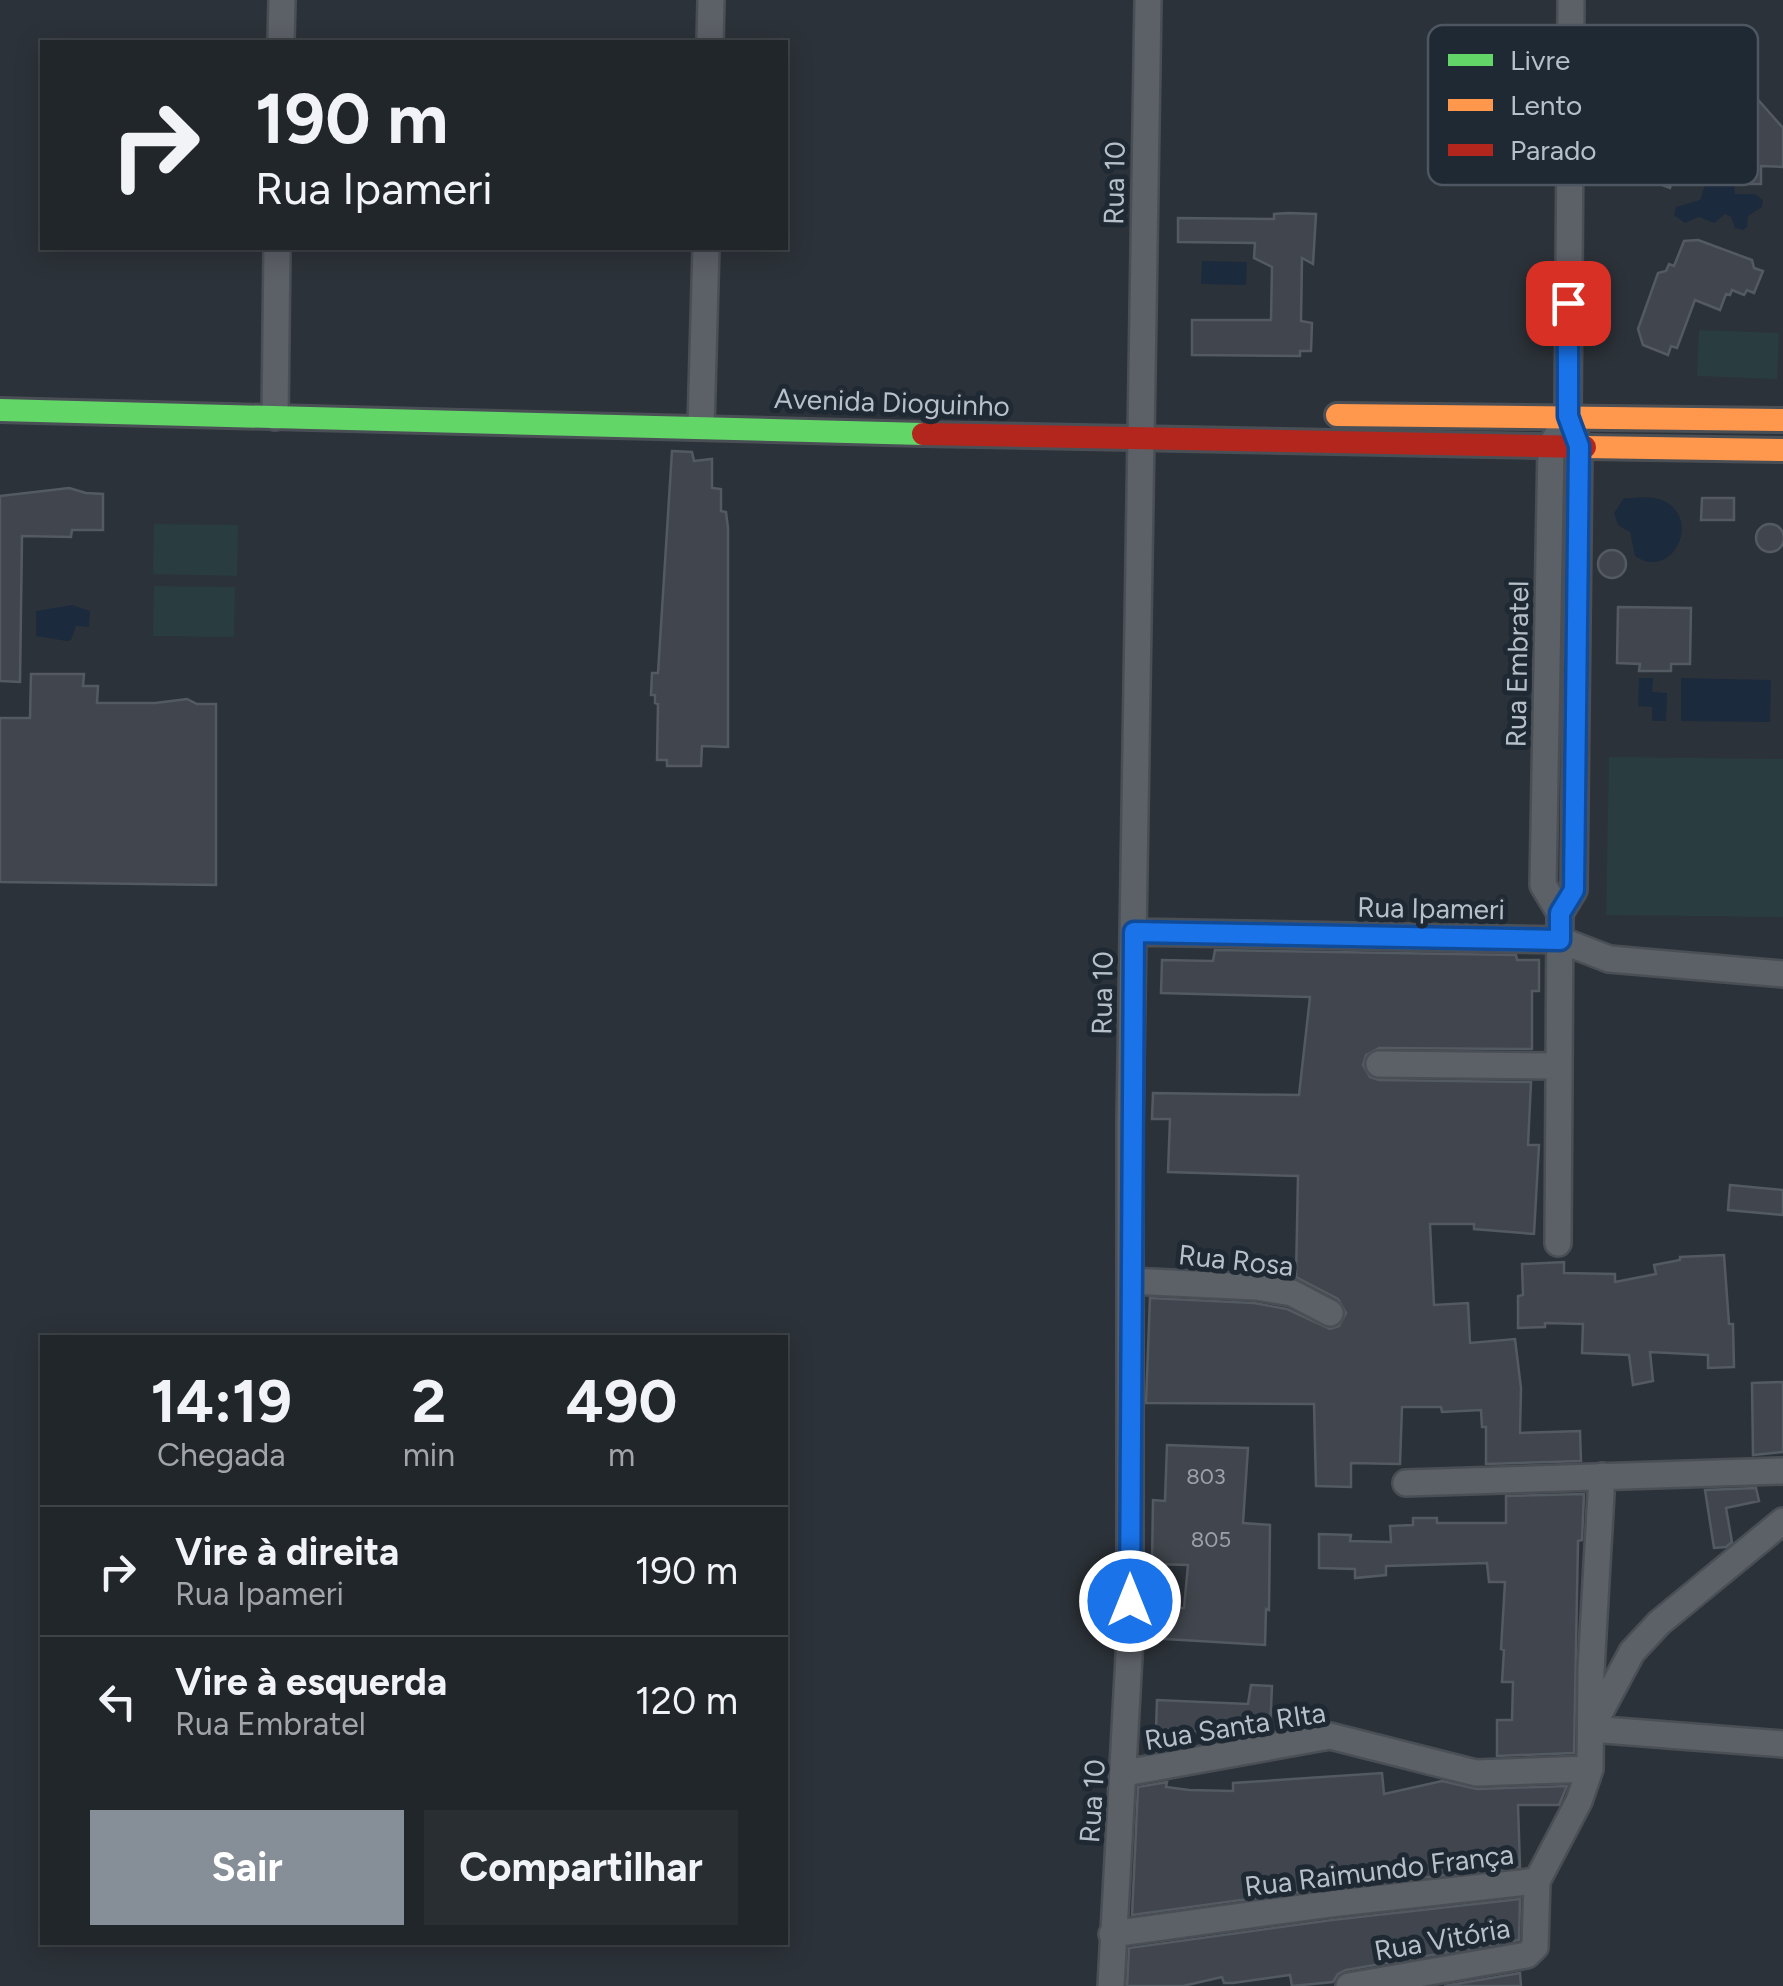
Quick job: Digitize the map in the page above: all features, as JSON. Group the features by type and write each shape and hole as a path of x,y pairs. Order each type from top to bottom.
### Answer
{"main road":[{"name":"Avenida Dioguinho","path":"0,410 1139,440 1783,450"},
{"path":"1315,414 1783,420"}],"street":[{"path":"282,0 282,40"},
{"path":"710,40 712,0"},
{"name":"Rua 10","path":"1111,1986 1130,1638 1139,440 1148,0"},
{"name":"Rua Embratel","path":"1571,0 1571,25"},
{"name":"Rua Embratel","path":"1560,913 1574,890 1579,446 1568,416 1570,185"},
{"path":"275,417 277,250"},
{"path":"702,426 706,250"},
{"name":"Rua Embratel","path":"1558,1243 1560,913 1543,884 1551,445 1568,416"},
{"name":"Rua Ipameri","path":"1134,932 1560,940 1609,958 1783,974"},
{"path":"1378,1064 1558,1066"},
{"name":"Rua Rosa","path":"1130,1281 1256,1287 1292,1293 1330,1313"},
{"path":"1406,1483 1783,1471"},
{"name":"Rua Raimundo França","path":"1112,1934 1537,1881 1579,1802 1590,1770 1591,1670 1602,1476"},
{"path":"1783,1521 1660,1622 1632,1652 1591,1730 1783,1744"},
{"name":"Rua Santa RIta","path":"1125,1773 1330,1736 1476,1773 1590,1770"},
{"name":"Rua Vitória","path":"1349,1986 1528,1955 1537,1937 1537,1881"}],"shaded area":[{"path":"1699,330 1779,333 1777,379 1697,376"},
{"path":"154,524 238,525 237,576 153,574"},
{"path":"154,586 235,587 234,637 153,636"},
{"path":"1609,757 1783,759 1783,917 1606,915"}],"water":[{"path":"1705,185 1734,185 1735,194 1755,194 1763,200 1762,207 1748,216 1743,230 1735,228 1731,217 1725,214 1714,223 1699,217 1685,223 1674,215 1676,207 1700,200"},
{"path":"1202,261 1247,262 1246,285 1201,284"},
{"path":"1624,498 1655,498 1675,510 1681,521 1681,534 1670,555 1648,562 1635,556 1630,532 1618,525 1614,513"},
{"path":"72,605 90,611 89,627 76,626 67,641 36,636 36,611"},
{"path":"1639,678 1653,678 1652,692 1667,693 1666,721 1652,721 1652,707 1638,706"},
{"path":"1681,678 1771,680 1770,722 1681,721"}],"building":[{"path":"1758,100 1783,128 1783,167 1761,166 1761,184"},
{"path":"1274,214 1316,214 1313,264 1302,258 1301,321 1312,323 1311,351 1300,351 1300,356 1192,355 1192,320 1271,320 1272,267 1254,258 1255,243 1178,242 1178,218 1274,219"},
{"path":"1698,240 1752,260 1754,268 1763,271 1754,293 1747,290 1744,295 1732,290 1730,295 1726,294 1720,310 1695,300 1677,348 1671,346 1668,355 1643,345 1638,329 1658,273 1666,271 1669,264 1674,266 1684,241"},
{"path":"672,451 692,452 694,461 712,459 712,488 721,489 721,511 726,512 728,528 728,747 702,746 701,766 667,766 667,760 657,760 658,704 655,695 651,695 652,673 658,673"},
{"path":"69,488 103,494 103,530 72,530 71,537 22,536 20,682 0,681 0,496"},
{"path":"1702,498 1734,498 1734,520 1701,520"},
{"path":"1770,524 1780,528 1784,538 1780,548 1770,552 1760,548 1756,538 1760,528"},
{"path":"1612,550 1622,554 1626,564 1622,574 1612,578 1602,574 1598,564 1602,554"},
{"path":"1618,607 1691,608 1690,664 1671,664 1671,671 1639,671 1640,664 1617,663"},
{"path":"31,674 84,674 83,686 98,686 97,703 187,699 197,704 216,704 216,885 0,882 0,718 30,718"},
{"path":"1215,950 1516,955 1517,960 1539,960 1539,991 1532,991 1532,1049 1379,1048 1366,1055 1363,1065 1370,1077 1379,1080 1531,1082 1528,1145 1539,1145 1534,1234 1474,1229 1474,1224 1430,1224 1434,1305 1468,1303 1470,1343 1515,1339 1521,1388 1520,1433 1580,1431 1581,1461 1486,1464 1486,1427 1482,1427 1481,1410 1442,1412 1441,1407 1402,1407 1400,1464 1351,1463 1351,1487 1316,1486 1314,1404 1146,1403 1150,1298 1254,1303 1287,1309 1330,1329 1339,1326 1346,1313 1338,1299 1296,1277 1298,1176 1168,1172 1170,1119 1152,1119 1153,1093 1299,1095 1310,997 1161,993 1162,960 1213,961"},
{"path":"1730,1185 1783,1190 1783,1215 1728,1210"},
{"path":"1724,1255 1734,1367 1708,1368 1708,1355 1650,1352 1653,1381 1633,1385 1629,1355 1582,1353 1583,1324 1545,1323 1545,1327 1518,1328 1522,1264 1564,1262 1564,1273 1615,1274 1615,1282 1656,1274 1654,1265 1680,1257"},
{"path":"1783,1382 1783,1452 1753,1455 1752,1383"},
{"path":"1167,1445 1248,1448 1243,1523 1270,1525 1265,1645 1149,1638 1150,1608 1184,1608 1188,1565 1152,1564 1153,1500 1165,1501"},
{"path":"1756,1488 1759,1501 1726,1508 1732,1542 1714,1548 1705,1490"},
{"path":"1584,1494 1582,1540 1578,1541 1574,1753 1497,1756 1497,1720 1512,1720 1513,1682 1502,1682 1505,1582 1489,1582 1487,1563 1386,1566 1386,1575 1355,1578 1355,1569 1319,1568 1319,1534 1351,1535 1350,1541 1391,1542 1390,1526 1413,1525 1413,1518 1437,1518 1437,1523 1506,1523 1506,1496"},
{"path":"1251,1685 1272,1686 1270,1730 1249,1734 1156,1729 1157,1700 1248,1704"},
{"path":"1382,1773 1384,1794 1442,1781 1477,1789 1567,1786 1559,1805 1518,1805 1520,1867 1132,1915 1138,1787 1167,1782 1166,1787 1233,1791 1233,1783"},
{"path":"1520,1899 1519,1940 1346,1970 1333,1982 1292,1986 1290,1975 1233,1983 1224,1983 1222,1977 1183,1986 1127,1986 1129,1948"},
{"path":"1520,1973 1521,1986 1444,1986"}],"traffic: fast":[{"path":"0,410 923,434"}],"traffic: slow":[{"path":"1337,415 1783,420"},
{"path":"1585,447 1783,450"}],"traffic: jam":[{"path":"923,434 1585,447"}],"route":[{"path":"1130,1601 1134,932 1560,940 1560,913 1574,890 1579,446 1568,416 1568,303"}]}
